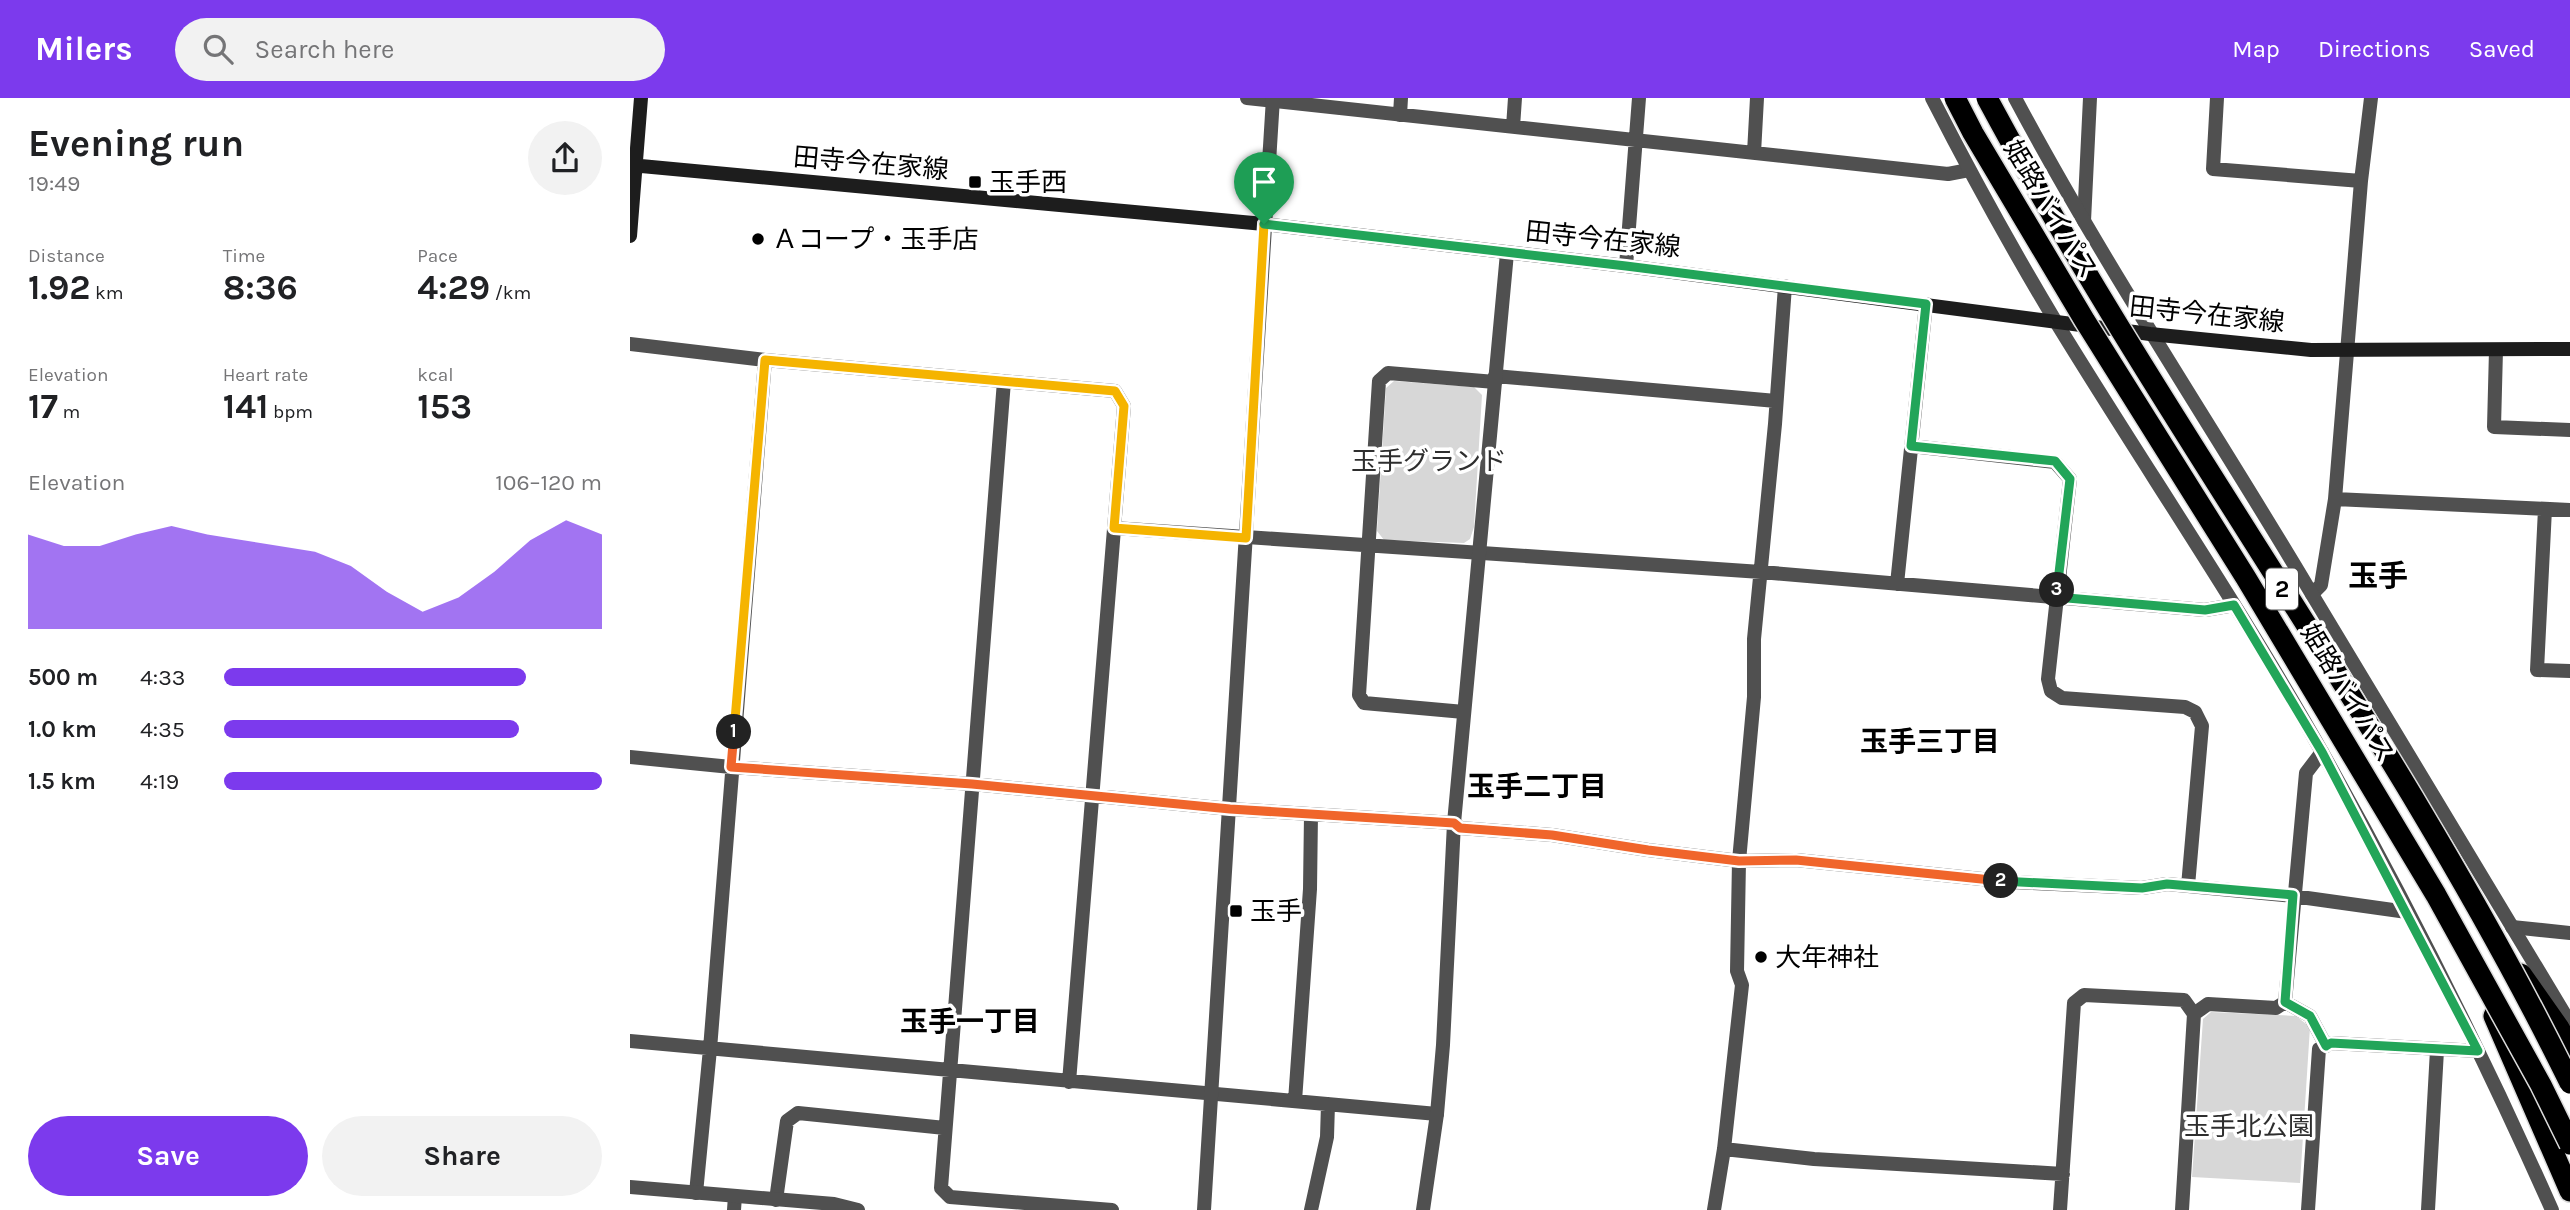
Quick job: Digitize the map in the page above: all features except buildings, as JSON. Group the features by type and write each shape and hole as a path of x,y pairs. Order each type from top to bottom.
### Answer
{"highway":[{"name":"姫路バイパス","path":"1955,98 2085,321 2246,578 2460,935 2570,1144"},
{"name":"姫路バイパス","path":"1987,98 2027,174 2124,335 2433,831 2570,1083"},
{"path":"2484,921 2559,1028 2570,1049"},
{"path":"2460,935 2570,1191"}],"main road":[{"path":"630,236 633,165 641,98"},
{"name":"田寺今在家線","path":"633,165 1264,224 1626,266 2150,334 2311,350 2570,349"}],"street":[{"path":"1247,98 1948,174 1969,170"},
{"path":"1400,115 1401,98"},
{"path":"1513,127 1515,98"},
{"path":"1626,266 1639,98"},
{"path":"1754,153 1758,98"},
{"path":"1932,98 1969,170 2055,320 2234,605 2322,752 2502,1098 2552,1210"},
{"path":"2015,98 2060,183 2150,334 2312,594 2570,1023"},
{"path":"2084,221 2090,98"},
{"path":"2217,98 2213,169 2361,181"},
{"path":"2312,594 2321,585 2335,499 2361,181 2371,98"},
{"path":"1204,1210 1273,99"},
{"path":"1423,1210 1437,1114 1454,823 1507,253"},
{"path":"1714,1210 1724,1149 1742,985 1737,971 1739,861 1754,697 1754,639 1785,286"},
{"path":"1897,584 1926,304"},
{"path":"630,344 765,360 1115,391 1124,406 1069,1082"},
{"path":"2496,350 2494,427 2570,430"},
{"path":"696,1193 765,360"},
{"path":"1464,712 1364,703 1359,695 1379,382 1388,373 1776,401"},
{"path":"1004,381 941,1188 950,1197 1112,1210"},
{"path":"1911,446 2055,461 2070,479 2048,679 2051,691 2062,698 2185,707 2195,712 2202,726 2188,886"},
{"path":"2335,499 2570,510"},
{"path":"2545,509 2536,670 2570,671"},
{"path":"1114,528 1761,572 2205,610 2234,605"},
{"path":"2285,1002 2306,773 2322,752"},
{"path":"630,757 972,784 1230,809 1454,823 1460,828 1552,835 1739,861 1796,860 2011,882 2142,888 2167,884 2293,895 2407,912"},
{"path":"1295,1101 1310,889 1311,814"},
{"path":"2512,926 2570,933"},
{"path":"2060,1210 2074,1003 2084,995 2183,1000 2194,1014 2182,1210"},
{"path":"2194,1014 2208,1004 2276,1008 2285,1002"},
{"path":"2285,1002 2310,1016 2326,1046"},
{"path":"630,1041 1437,1114"},
{"path":"2308,1210 2319,1049 2331,1043 2478,1051"},
{"path":"2428,1210 2437,1050"},
{"path":"1311,1210 1327,1137 1328,1104"},
{"path":"776,1200 787,1121 798,1113 945,1128"},
{"path":"1724,1149 1814,1159 2063,1174"},
{"path":"630,1187 696,1193 735,1203 776,1200 858,1210"}],"green space":[{"name":"玉手グランド","path":"1394,381 1474,387 1482,395 1474,527 1470,539 1464,543 1384,540 1377,531 1386,388"},
{"name":"玉手北公園","path":"2211,1012 2296,1016 2310,1027 2300,1183 2192,1177 2203,1019"}],"place":[{"name":"玉手西","path":"975,182"},
{"name":"Ａコープ・玉手店","path":"758,239"},
{"name":"玉手","path":"1236,911"},
{"name":"大年神社","path":"1761,957"}],"district":[{"name":"玉手","path":"2378,576"},
{"name":"玉手三丁目","path":"1930,741"},
{"name":"玉手二丁目","path":"1537,786"},
{"name":"玉手一丁目","path":"970,1021"}],"route":[{"path":"1264,224 1926,304 1911,446 2055,461 2070,479 2056,597 2205,610 2234,605 2322,752 2478,1051 2331,1043 2326,1046 2310,1016 2285,1002 2293,895 2167,884 2142,888 2011,882 1796,860 1739,861 1552,835 1460,828 1454,823 1230,809 972,784 731,767 765,360 1115,391 1124,406 1114,528 1246,538 1264,224"}]}
